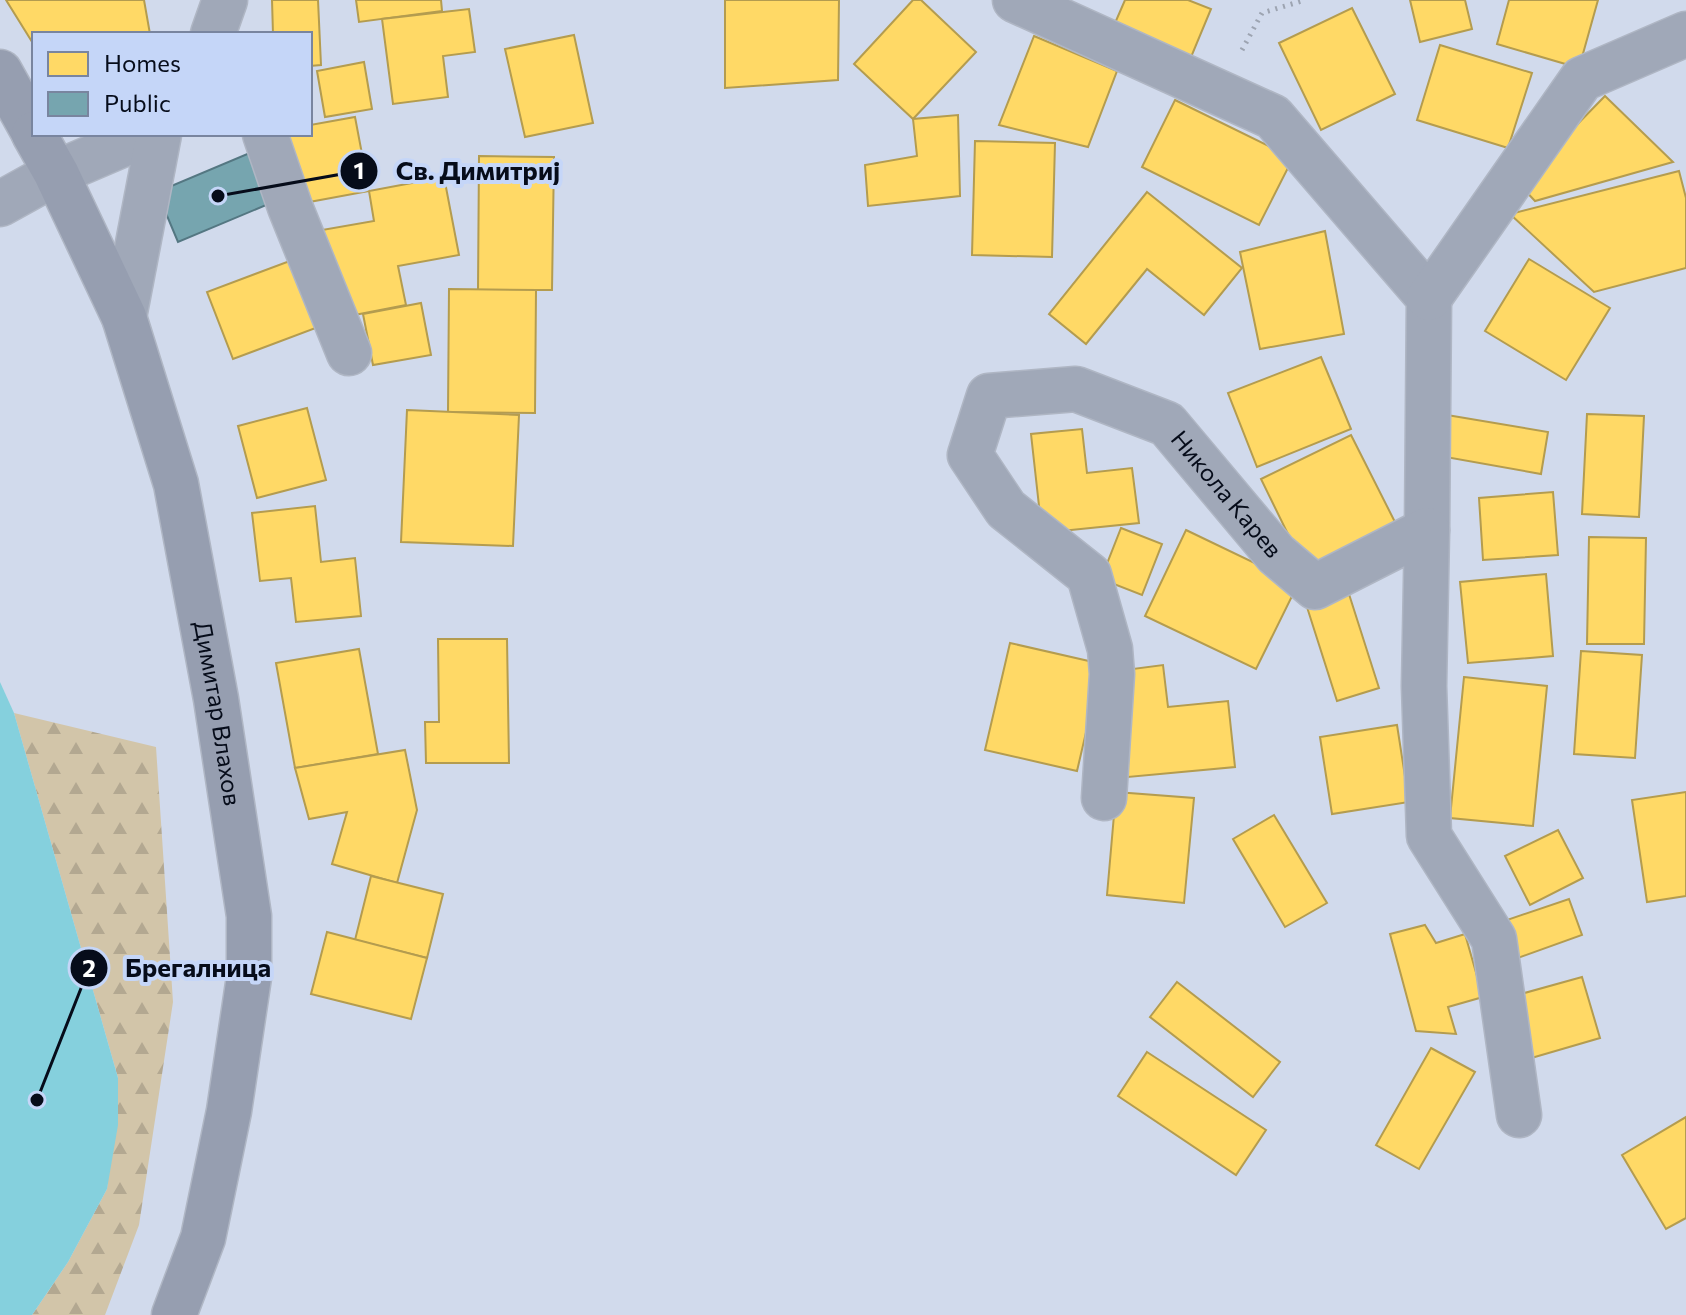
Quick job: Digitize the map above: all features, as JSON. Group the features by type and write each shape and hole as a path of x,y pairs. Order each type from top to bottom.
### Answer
{"main road":[{"name":"Димитар Влахов","path":"0,72 32,130"},
{"name":"Димитар Влахов","path":"35,136 56,173 124,317 176,484 216,699 249,916 249,977 229,1111 203,1238 174,1315"}],"street":[{"path":"214,32 225,0"},
{"path":"1015,0 1273,117 1429,298"},
{"path":"1683,0 1686,9"},
{"path":"1519,1115 1494,939 1429,836 1424,686 1429,298 1582,79 1686,34"},
{"path":"0,204 56,173 142,136"},
{"path":"124,317 159,136"},
{"path":"266,136 290,207 349,353"},
{"name":"Никола Карев","path":"1104,798 1112,674 1110,649 1089,575 1006,509 970,455 989,396 1076,389 1167,424 1276,554 1315,587 1427,530"}],"path":[{"path":"1220,93 1262,13 1305,0"}],"green space":[{"path":"14,713 156,747 173,1002 139,1225 105,1315 32,1315 68,1262 107,1189 118,1078"}],"water":[{"path":"0,682 14,713 118,1078 118,1125 107,1189 68,1262 32,1315 0,1315"}],"building: Homes":[{"path":"6,0 144,0 150,32 32,32 32,42"},
{"path":"272,0 318,0 321,65 312,66 312,32 273,32"},
{"path":"356,0 441,0 442,11 359,22"},
{"path":"725,0 839,0 838,80 725,88"},
{"path":"913,0 921,0 976,52 913,119 854,64"},
{"path":"1125,0 1188,0 1211,9 1189,62 1112,30"},
{"path":"1410,0 1465,0 1472,29 1420,42"},
{"path":"1509,0 1598,0 1579,68 1497,44"},
{"path":"1352,8 1395,94 1321,130 1279,43"},
{"path":"469,9 475,52 443,56 448,97 393,104 382,19"},
{"path":"574,35 593,123 525,137 505,49"},
{"path":"1034,36 1117,71 1088,147 999,125"},
{"path":"1440,45 1532,73 1508,148 1417,120"},
{"path":"364,62 372,109 325,117 317,71"},
{"path":"1605,96 1673,162 1535,201 1519,184"},
{"path":"1175,100 1293,158 1259,225 1142,167"},
{"path":"958,115 960,196 868,206 865,165 917,156 913,119"},
{"path":"355,117 369,191 293,205 279,136 312,136 312,125"},
{"path":"975,141 1055,143 1052,257 972,255"},
{"path":"479,156 554,157 552,290 478,290"},
{"path":"1679,171 1686,198 1686,268 1594,292 1510,214"},
{"path":"444,177 459,255 398,266 406,305 339,318 322,230 374,221 369,191"},
{"path":"1147,192 1242,268 1204,315 1147,269 1086,344 1049,314"},
{"path":"1325,231 1344,334 1260,349 1240,252"},
{"path":"303,256 329,323 233,359 207,292"},
{"path":"1529,259 1610,308 1566,380 1485,331"},
{"path":"449,289 536,290 535,413 448,412"},
{"path":"421,303 431,355 373,365 363,314"},
{"path":"1321,357 1351,429 1257,467 1228,393"},
{"path":"307,408 326,480 257,498 238,426"},
{"path":"407,410 519,415 513,546 401,542"},
{"path":"1587,414 1644,416 1639,517 1582,514"},
{"path":"1447,415 1548,432 1541,474 1440,456"},
{"path":"1082,429 1087,473 1132,468 1139,523 1042,533 1031,434"},
{"path":"1351,435 1398,528 1307,573 1261,479"},
{"path":"1553,492 1558,555 1483,560 1479,498"},
{"path":"315,506 321,562 355,558 361,616 296,622 291,578 260,581 252,513"},
{"path":"1121,528 1162,544 1142,595 1101,579"},
{"path":"1186,530 1298,584 1256,669 1145,616"},
{"path":"1589,537 1646,538 1644,644 1587,644"},
{"path":"1546,574 1553,656 1468,663 1460,582"},
{"path":"1348,591 1379,688 1337,701 1306,604"},
{"path":"438,639 507,639 509,763 426,763 425,722 439,722"},
{"path":"1010,643 1102,664 1077,771 985,750"},
{"path":"359,649 378,754 295,768 276,663"},
{"path":"1581,651 1642,655 1635,758 1574,754"},
{"path":"1163,665 1168,707 1228,701 1235,767 1128,777 1117,671"},
{"path":"1464,677 1547,686 1533,826 1450,818"},
{"path":"1397,725 1409,802 1332,814 1320,737"},
{"path":"405,750 417,810 397,883 332,864 347,812 309,819 295,768"},
{"path":"1116,792 1194,798 1184,903 1107,895"},
{"path":"1686,792 1686,896 1647,902 1632,800"},
{"path":"1274,815 1327,903 1285,927 1233,839"},
{"path":"1558,830 1583,878 1530,905 1505,856"},
{"path":"371,876 443,894 427,958 355,940"},
{"path":"1569,899 1582,935 1515,959 1501,922"},
{"path":"1425,925 1436,943 1465,934 1483,997 1448,1007 1456,1034 1416,1031 1390,934"},
{"path":"327,932 427,958 411,1019 311,994"},
{"path":"1582,977 1600,1038 1528,1059 1510,997"},
{"path":"1177,982 1280,1062 1253,1097 1150,1017"},
{"path":"1431,1048 1475,1072 1419,1169 1376,1145"},
{"path":"1147,1052 1266,1130 1236,1175 1118,1096"},
{"path":"1686,1117 1686,1218 1666,1229 1622,1155"}],"building: Public":[{"path":"257,150 278,200 178,242 157,192"}],"place":[{"name":"Св. Димитриј","path":"218,196"},
{"name":"Брегалница","path":"37,1100"}]}
